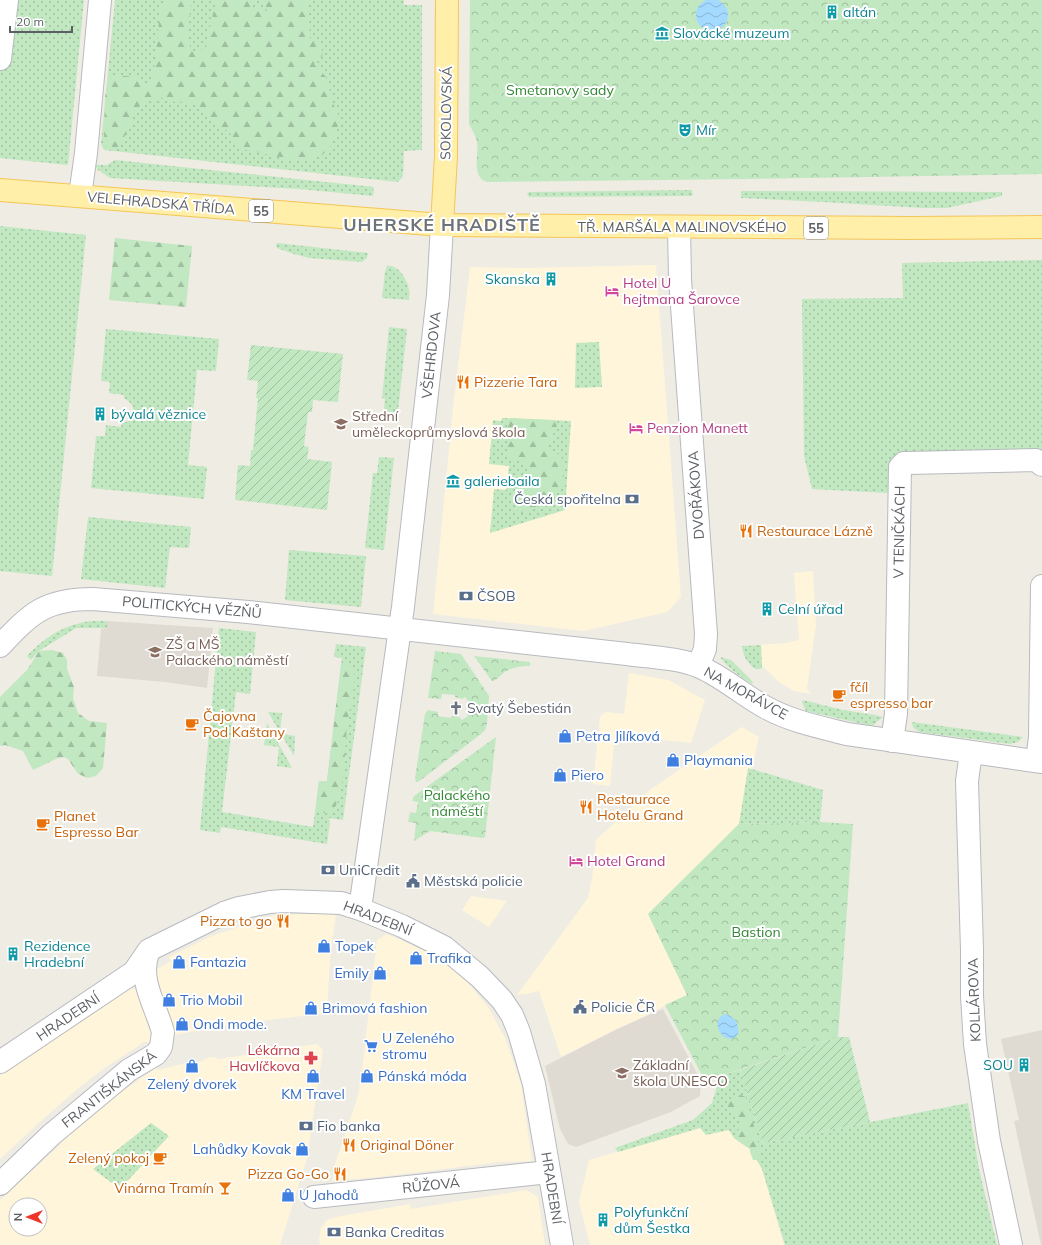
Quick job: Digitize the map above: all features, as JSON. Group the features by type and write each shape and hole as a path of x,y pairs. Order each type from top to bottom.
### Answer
{"main road":[{"name":"SOKOLOVSKÁ","path":"442,225 446,156 447,0"},
{"name":"VELEHRADSKÁ TŘÍDA","path":"0,190 442,225"},
{"name":"TŘ. MARŠÁLA MALINOVSKÉHO","path":"442,225 911,228 1042,227"}],"street":[{"path":"0,59 7,0"},
{"path":"80,196 86,153 100,0"},
{"name":"VŠEHRDOVA","path":"400,629 438,295 442,225"},
{"name":"DVOŘÁKOVA","path":"679,227 680,279 706,634 705,649 698,666"},
{"name":"V TENIČKÁCH","path":"892,741 896,714 900,467 904,463 1028,460 1037,460 1042,465"},
{"path":"1039,761 1042,586"},
{"name":"POLITICKÝCH VĚZŇŮ","path":"0,646 20,624 38,610 51,605 81,599 248,612 400,629"},
{"path":"360,909 400,629"},
{"name":"NA MORÁVCE","path":"400,629 628,654 682,662 698,666 716,675 764,707 788,718 847,734 1039,761"},
{"name":"KOLLÁROVA","path":"971,752 967,781 972,996 975,1044 989,1141 1011,1245"},
{"name":"HRADEBNÍ","path":"0,1062 134,972 149,950 224,913 239,908 284,901 341,903 360,909 402,926 444,947 480,977 502,1000 512,1015 519,1032 534,1084 562,1245"},
{"name":"FRANTIŠKÁNSKÁ","path":"0,1184 51,1135 130,1070 158,1052 162,1042 163,1032 145,978 145,960 149,950"},
{"name":"RŮŽOVÁ","path":"314,1197 549,1172"}],"shaded area":[{"path":"656,265 681,597 667,612 584,631 433,614 453,408 470,267 523,268"},
{"path":"813,571 816,625 807,689 812,694 794,691 779,682 742,646 786,643 799,640 794,573"},
{"name":"ZŠ a MŠ Palackého náměstí","path":"107,621 213,628 207,688 165,682 97,676 101,629 107,628"},
{"path":"629,673 668,680 705,700 691,743 625,736 614,744 610,786 593,784 600,716 606,712 624,714"},
{"path":"742,727 759,737 739,824 648,914 687,995 561,1057 539,991 517,995 588,898 592,879 596,840 651,789"},
{"path":"471,896 507,901 489,927 462,910"},
{"path":"336,913 330,959 327,1013 235,1024 174,1035 155,970 171,961 169,957 209,937 274,915"},
{"path":"387,934 440,958 467,982 488,1007 505,1038 521,1084 532,1161 500,1162 379,1177 332,1181 335,1164 358,1096 377,940"},
{"path":"129,988 133,988 138,991 149,1029 153,1032 152,1040 144,1042 103,1069 81,1086 0,1159 0,1075"},
{"name":"Základní škola UNESCO","path":"663,1009 701,1081 700,1096 671,1112 576,1147 568,1144 560,1129 545,1066 617,1029"},
{"path":"1042,1030 1041,1245 1014,1121 1019,1120 1001,1039"},
{"path":"317,1044 323,1050 307,1158 280,1245 0,1245 0,1200 61,1144 59,1142 118,1094 156,1068 158,1070 214,1057 219,1059"},
{"path":"700,1128 729,1130 734,1138 750,1149 762,1169 784,1245 590,1245 579,1202 589,1160"},
{"path":"526,1190 538,1197 545,1245 320,1245 319,1238 321,1228 327,1220 336,1217 410,1204 411,1209"}],"green space":[{"path":"0,0 84,0 68,165 0,158"},
{"path":"115,0 404,0 404,5 422,5 422,150 404,151 403,176 398,182 104,150 101,144"},
{"path":"166,0 190,0 188,39 193,51 200,51 206,46 216,0 250,0 254,10 259,7 267,12 264,0 308,0 310,38 318,44 323,53 322,57 314,64 326,77 334,106 340,119 331,146 322,155 309,160 290,161 275,156 237,148 229,131 220,128 194,104 176,102 158,97 140,106 119,148 109,150 104,145 105,97 109,75 139,77 144,86 152,81 160,11"},
{"name":"Smetanovy sady","path":"470,0 1042,0 1042,174 487,182 482,179 477,171 477,142 469,124"},
{"path":"115,160 374,187 373,196 299,189 110,178 98,170 95,165 107,165"},
{"path":"692,190 693,196 529,197 527,194 529,192"},
{"path":"741,191 1002,192 1002,196 947,208 923,208 741,198"},
{"path":"0,226 86,235 52,576 0,571"},
{"path":"115,238 192,246 186,307 109,300"},
{"path":"277,243 368,253 367,258 362,262 309,258 277,248"},
{"path":"1042,260 1042,452 902,455 887,493 812,489 804,456 802,299 903,298 902,263"},
{"path":"387,266 391,266 399,270 404,277 408,286 409,300 382,298"},
{"path":"389,327 407,329 397,420 383,418 385,399 382,398"},
{"path":"106,329 219,339 216,371 197,370 188,465 207,467 204,499 91,488 96,436 105,436 106,425 121,427 122,423 131,419 134,412 131,405 124,398 124,395 109,393 110,382 101,381"},
{"path":"599,342 602,387 575,388 576,343"},
{"path":"251,345 343,354 338,402 313,400 312,412 308,412 304,446 309,447 307,459 332,462 327,510 235,500 238,465 250,466 251,450 253,450 258,398 256,398 258,381 247,380"},
{"path":"502,418 571,421 565,510 490,533 494,489 506,490 509,466 489,464 493,420 501,421"},
{"path":"510,418 554,420 557,427 548,444 548,449 560,455 563,460 564,484 559,492 542,498 539,506 522,513 517,510 518,495 528,480 530,472 523,464 509,457 508,426"},
{"path":"379,457 394,458 384,550 365,548 373,473 377,473"},
{"path":"88,517 191,527 189,548 170,547 165,588 81,579"},
{"path":"289,550 366,556 361,607 285,600"},
{"path":"91,621 107,621 107,628 76,628 39,651 31,660 27,656 48,637 56,632 72,625"},
{"path":"219,628 256,632 250,694 236,692 222,812 313,827 319,781 327,781 342,658 334,657 336,644 366,647 343,820 329,818 330,822 327,844 221,827 220,833 200,830"},
{"path":"761,645 762,666 761,669 755,669 746,659 742,646"},
{"path":"52,650 63,653 67,660 67,669 74,687 73,698 78,713 89,721 107,723 103,768 96,776 88,778 78,774 68,759 64,757 58,758 33,770 23,751 5,745 0,746 0,697 27,670 39,651"},
{"path":"435,651 461,654 489,696 487,724 485,730 481,734 416,782 415,778 425,714 428,710 438,712 438,716 451,718 452,716 459,717 462,720 468,716 466,713 467,705 470,703 465,697 462,699 455,697 455,695 442,694 441,699 428,698"},
{"path":"474,656 530,662 530,666 511,669 503,673 496,680 492,681"},
{"path":"720,657 731,660 753,682 752,684 734,672"},
{"path":"341,664 348,665 354,669 355,676 354,690 347,726 343,780 341,791 335,807 331,811 321,813 316,812 319,781 327,781"},
{"path":"803,700 843,710 883,717 872,726 806,711 802,702"},
{"path":"268,712 282,713 280,732 282,734 295,736 294,756"},
{"path":"912,722 1023,737 1018,742 1010,744 920,732 913,727"},
{"path":"267,723 292,768 277,766 279,747 264,745"},
{"name":"Palackého náměstí","path":"496,737 485,837 482,838 430,831 414,841 416,823 408,822 410,812 416,813 418,802 412,801 414,796"},
{"path":"748,768 823,790 820,822 739,824"},
{"name":"Bastion","path":"820,822 853,824 838,1037 705,1081 665,1005 687,995 648,914 739,824"},
{"path":"838,1037 849,1037 870,1122 763,1143 740,1070"},
{"path":"740,1070 763,1143 968,1103 979,1169 997,1245 785,1245 762,1169 750,1149 734,1138 729,1130 706,1135 700,1128 618,1152 615,1148 693,1120 712,1103 720,1076"},
{"path":"738,1094 746,1097 761,1152 761,1157 757,1160 753,1160 750,1149 734,1138 739,1129 740,1122 735,1114 726,1109 727,1102"},
{"path":"151,1123 169,1136 120,1189 93,1169"}],"water":[{"path":"709,-1 715,-1 725,6 728,15 727,21 721,28 715,31 709,31 699,24 696,18 696,12 703,2"},
{"path":"725,1014 734,1019 738,1028 738,1034 733,1038 728,1039 724,1037 718,1028 720,1018"}],"place":[{"name":"altán","path":"832,12"},
{"name":"Slovácké muzeum","path":"662,33"},
{"name":"Mír","path":"685,130"},
{"name":"Skanska","path":"551,279"},
{"name":"Hotel U hejtmana Šarovce","path":"612,291"},
{"name":"Pizzerie Tara","path":"463,382"},
{"name":"bývalá věznice","path":"100,414"},
{"name":"Střední uměleckoprůmyslová škola","path":"341,424"},
{"name":"Penzion Manett","path":"636,428"},
{"name":"galeriebaila","path":"453,481"},
{"name":"Česká spořitelna","path":"632,499"},
{"name":"Restaurace Lázně","path":"746,531"},
{"name":"ČSOB","path":"466,596"},
{"name":"Celní úřad","path":"767,609"},
{"name":"ZŠ a MŠ Palackého náměstí","path":"155,652"},
{"name":"fčíl espresso bar","path":"839,695"},
{"name":"Svatý Šebestián","path":"456,708"},
{"name":"Čajovna Pod Kaštany","path":"192,724"},
{"name":"Petra Jilíková","path":"565,736"},
{"name":"Playmania","path":"673,760"},
{"name":"Piero","path":"560,775"},
{"name":"Restaurace Hotelu Grand","path":"586,807"},
{"name":"Planet Espresso Bar","path":"43,824"},
{"name":"Hotel Grand","path":"576,861"},
{"name":"UniCredit","path":"328,870"},
{"name":"Městská policie","path":"413,881"},
{"name":"Pizza to go","path":"283,921"},
{"name":"Topek","path":"324,946"},
{"name":"Rezidence Hradební","path":"13,954"},
{"name":"Trafika","path":"416,958"},
{"name":"Fantazia","path":"179,962"},
{"name":"Emily","path":"380,973"},
{"name":"Trio Mobil","path":"169,1000"},
{"name":"Policie ČR","path":"580,1007"},
{"name":"Brimová fashion","path":"311,1008"},
{"name":"Ondi mode.","path":"182,1024"},
{"name":"U Zeleného stromu","path":"371,1046"},
{"name":"Lékárna Havlíčkova","path":"311,1058"},
{"name":"SOU","path":"1024,1065"},
{"name":"Zelený dvorek","path":"192,1066"},
{"name":"Základní škola UNESCO","path":"622,1073"},
{"name":"KM Travel","path":"313,1076"},
{"name":"Pánská móda","path":"367,1076"},
{"name":"Fio banka","path":"306,1126"},
{"name":"Original Döner","path":"349,1145"},
{"name":"Lahůdky Kovak","path":"302,1149"},
{"name":"Zelený pokoj","path":"160,1158"},
{"name":"Pizza Go-Go","path":"340,1174"},
{"name":"Vinárna Tramín","path":"225,1188"},
{"name":"U Jahodů","path":"288,1195"},
{"name":"Polyfunkční dům Šestka","path":"603,1220"},
{"name":"Banka Creditas","path":"334,1232"}],"district":[{"name":"UHERSKÉ HRADIŠTĚ","path":"442,225"}]}
